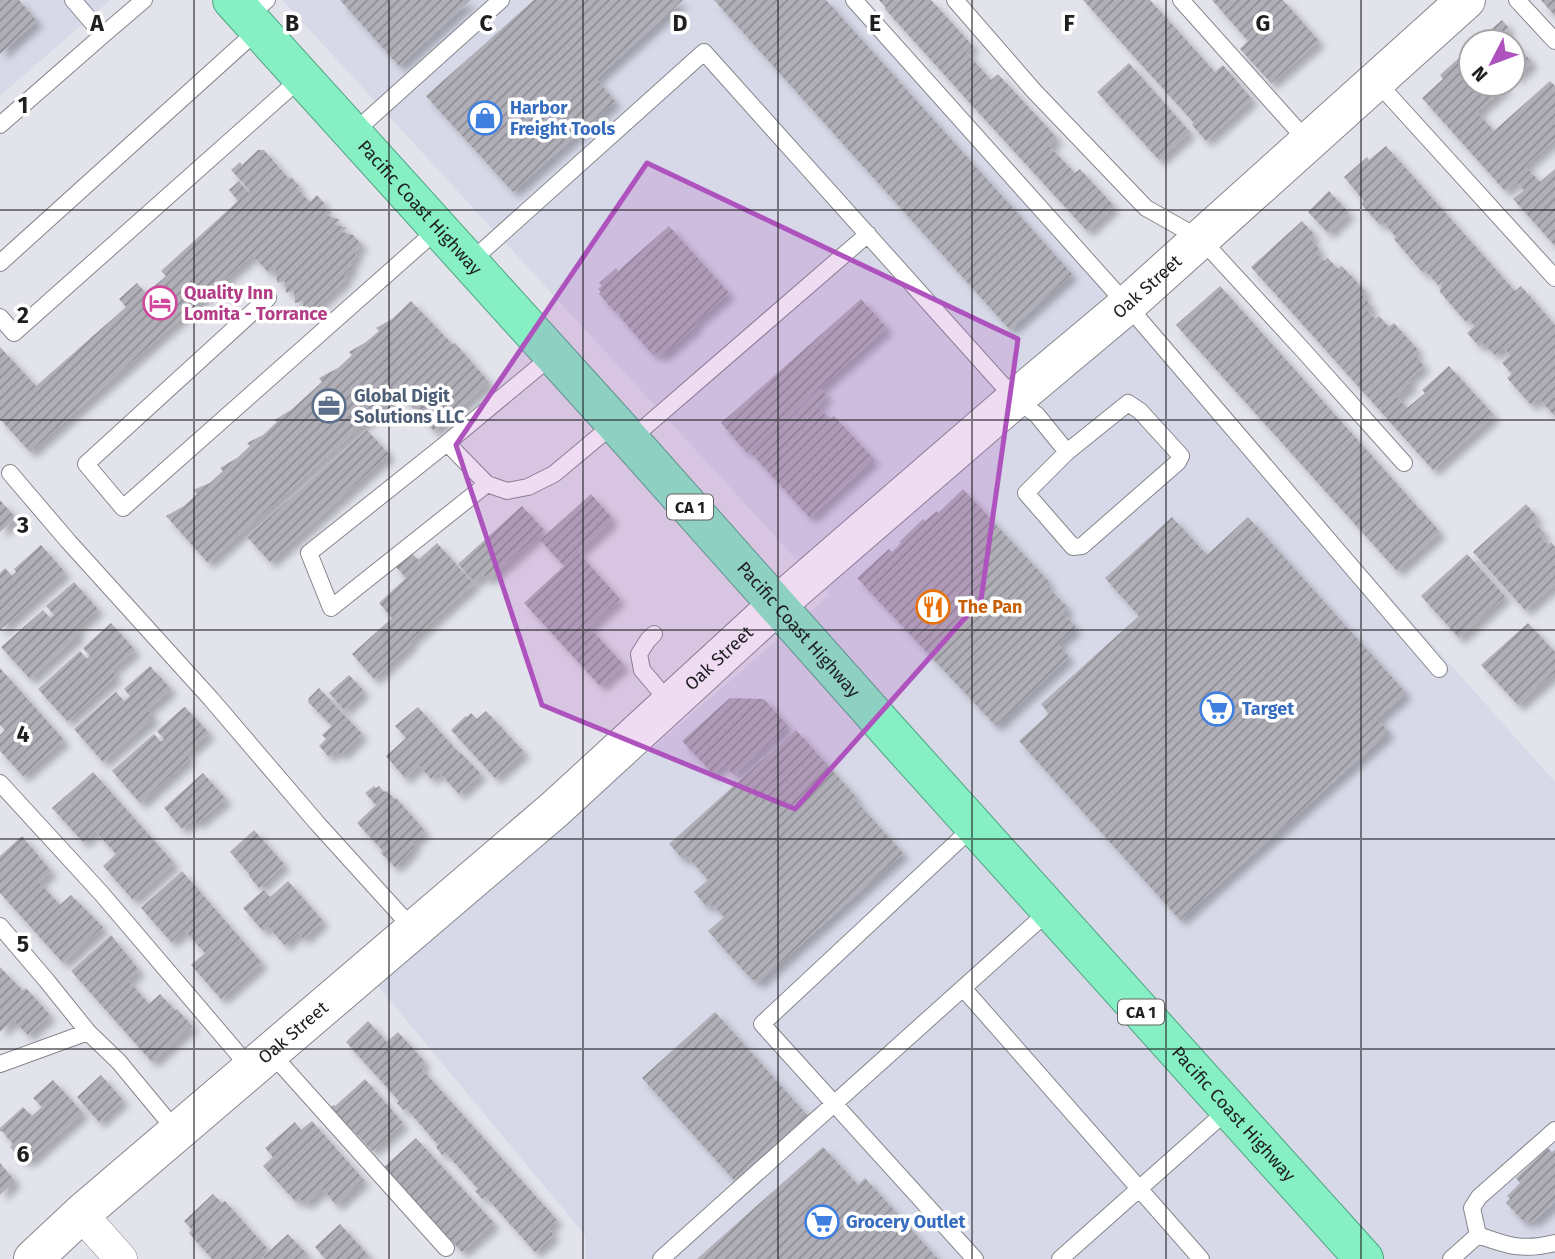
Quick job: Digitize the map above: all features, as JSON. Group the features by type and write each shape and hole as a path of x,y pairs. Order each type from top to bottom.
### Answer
{"highway":[{"name":"Pacific Coast Highway","path":"251,12 301,78 623,432 1364,1259"}],"street":[{"name":"Oak Street","path":"33,1259 81,1214 555,809 777,605 1127,305 1466,0"},
{"path":"81,1214 121,1259"}],"lane":[{"path":"73,0 103,35"},
{"path":"0,125 144,0"},
{"path":"352,134 501,0"},
{"path":"854,0 1127,305 1438,668"},
{"path":"955,0 1034,91 1146,208 1201,239 1404,463"},
{"path":"1181,0 1308,142"},
{"path":"1517,0 1555,41"},
{"path":"0,263 251,12"},
{"path":"469,263 704,52 1015,399 1037,415 1067,452"},
{"path":"0,317 14,333 301,78"},
{"path":"1376,81 1555,278"},
{"path":"268,298 86,464 123,508 438,229"},
{"path":"447,443 487,484 508,491 528,486 554,474 623,432 868,234"},
{"path":"487,484 331,608 309,553 553,355"},
{"path":"1128,403 1140,411 1181,456 1178,462 1083,546 1073,547 1026,493 1067,452 1128,403"},
{"path":"10,473 414,930"},
{"path":"654,634 639,654 642,670 670,703"},
{"path":"0,783 261,1061 446,1248"},
{"path":"974,826 762,1024 975,1259"},
{"path":"660,1259 1050,910"},
{"path":"0,926 88,1032 119,1062 177,1132"},
{"path":"963,988 1201,1259"},
{"path":"0,1064 88,1032"},
{"path":"1059,1259 1229,1109"},
{"path":"1478,1235 1472,1208 1479,1197 1555,1130"},
{"path":"1538,1247 1555,1231"},
{"path":"1478,1235 1522,1248 1555,1243"},
{"path":"1451,1259 1478,1235"}],"highlighted area":[{"path":"647,163 1018,339 981,600 795,809 542,705 456,445"}],"shaded area":[{"path":"0,0 110,0 0,96"},
{"path":"282,0 859,0 1555,782 1555,1259 586,1259 585,1235 378,986 829,595"}],"building":[{"path":"0,0 19,0 37,21 0,54"},
{"path":"340,0 471,0 399,66"},
{"path":"534,0 683,0 596,79 615,101 513,192 426,96"},
{"path":"714,0 826,0 1072,274 1010,330"},
{"path":"879,0 931,0 973,46 966,52 991,80 998,74 1057,138 1049,146 1075,173 1080,169 1114,206 1087,231"},
{"path":"1083,0 1150,0 1215,72 1223,65 1252,99 1206,141 1192,125 1194,123"},
{"path":"1212,0 1283,0 1319,41 1271,83 1240,49 1248,41"},
{"path":"1541,0 1555,0 1555,16"},
{"path":"1502,20 1509,28 1493,28"},
{"path":"1457,60 1457,98 1492,98 1477,112 1494,131 1550,81 1555,86 1555,139 1525,166 1540,182 1555,169 1555,246 1513,199 1524,190 1516,181 1505,191 1422,98 1443,79 1440,75"},
{"path":"1129,63 1190,132 1159,160 1097,92"},
{"path":"1386,146 1515,291 1521,286 1555,325 1555,416 1538,398 1531,405 1507,378 1512,374 1502,363 1510,355 1503,347 1495,355 1483,343 1479,346 1467,333 1475,326 1469,319 1466,322 1440,292 1442,282 1438,285 1426,271 1423,273 1383,222 1380,225 1361,204 1364,201 1344,177 1367,157 1369,160"},
{"name":"Quality Inn Lomita - Torrance","path":"258,150 264,150 289,179 291,177 299,186 296,188 310,202 317,195 325,204 321,207 323,210 332,212 328,216 340,220 334,224 347,228 342,232 353,235 362,245 354,252 357,256 349,264 353,267 344,275 347,278 306,316 303,301 295,303 294,291 286,293 285,281 277,283 276,270 268,272 252,255 30,452 0,419 0,347 36,386 126,307 119,299 137,283 146,293 166,276 161,271 238,201 229,190 239,181 249,193 231,170 240,162 242,165"},
{"path":"1329,191 1349,213 1328,233 1308,212"},
{"path":"1302,221 1314,234 1310,238 1320,250 1316,253 1324,261 1328,258 1338,269 1342,266 1366,292 1362,295 1372,307 1368,311 1375,319 1379,316 1389,327 1394,323 1418,350 1414,354 1424,366 1408,380 1412,384 1397,397 1407,408 1425,393 1422,390 1449,366 1494,415 1433,470 1251,267"},
{"path":"669,226 729,293 695,323 697,325 659,356 656,352 653,355 619,316 621,314 617,310 615,312 599,294 601,292 598,289 602,286 599,283 616,268 618,271"},
{"path":"1220,286 1440,532 1397,571 1176,325"},
{"path":"861,299 887,328 747,453 721,423"},
{"path":"411,301 453,345 455,343 489,382 434,431 399,392 208,563 166,516 184,506 197,494 193,490 210,483 223,471 220,468 250,446 247,443 263,435 277,422 274,420 291,410 322,382 319,378 338,368 352,355 349,352 366,342 379,331 376,328 392,319"},
{"path":"821,389 827,396 817,406 830,420 834,416 874,459 810,518 751,453"},
{"path":"367,430 389,454 270,562 247,537"},
{"path":"963,489 1049,582 1046,585 1068,608 1063,613 1076,627 1058,644 1069,657 996,726 857,578 889,549 892,552 923,519 925,521 937,511 938,513"},
{"path":"591,494 612,518 610,523 578,552 620,599 589,627 624,665 600,686 524,603 564,566 540,540"},
{"path":"0,500 16,518 0,532"},
{"path":"1526,504 1537,517 1533,521 1545,534 1541,537 1548,545 1551,542 1555,547 1555,584 1525,610 1473,552"},
{"path":"522,506 544,530 488,580 483,574 474,582 458,564"},
{"name":"Target","path":"1172,517 1207,555 1248,517 1406,693 1377,719 1389,732 1180,920 1019,741 1049,714 1041,704 1139,616 1105,578"},
{"path":"437,543 474,584 410,641 412,643 374,679 352,654 392,618 379,603 406,578 394,565 410,551 418,560"},
{"path":"41,545 65,572 0,630 0,573 5,568 12,576 16,572 14,569"},
{"path":"1467,554 1505,596 1459,638 1421,596"},
{"path":"74,582 98,609 75,629 79,634 30,679 1,647 43,610 50,618 54,615 46,606"},
{"path":"111,623 135,650 112,670 116,676 67,721 38,689 80,651 87,659 90,656 83,648"},
{"path":"1528,623 1555,652 1555,672 1518,705 1481,665"},
{"path":"150,666 171,689 147,710 154,717 103,762 74,729 116,692 124,701 130,696 124,689"},
{"path":"0,668 64,740 23,776 0,751 0,735 5,730 0,725"},
{"path":"349,675 364,691 344,710 329,693"},
{"path":"319,688 362,734 341,755 336,750 329,757 319,746 326,739 322,735 332,726 308,702"},
{"path":"730,698 764,699 788,726 734,775 724,764 713,774 682,741"},
{"path":"185,707 209,733 186,754 190,758 140,803 112,771 154,734 161,742 164,739 157,731"},
{"path":"418,707 481,774 459,794 439,772 431,779 419,765 405,778 386,756 406,738 395,726"},
{"path":"486,711 524,752 495,778 451,730 471,713 477,719"},
{"path":"796,730 903,853 758,983 752,980 708,931 724,917 711,903 707,907 694,892 708,880 687,856 683,859 669,844"},
{"path":"93,772 174,863 133,900 103,866 116,854 95,831 83,842 52,808"},
{"path":"203,773 226,799 197,823 194,819 182,829 164,808"},
{"path":"374,786 379,786 396,798 425,831 412,843 415,846 395,867 357,823 376,805 365,793"},
{"path":"254,830 284,864 259,888 230,852"},
{"path":"22,836 51,871 39,882 60,905 71,895 103,927 63,963 0,893 0,856"},
{"path":"182,871 262,963 221,999 191,965 205,953 184,930 171,942 141,908"},
{"path":"288,881 323,921 303,939 298,932 284,945 268,926 263,931 243,908 264,890 270,897"},
{"path":"111,935 139,970 128,980 149,1004 160,994 192,1026 152,1062 71,971"},
{"path":"0,967 23,991 26,988 50,1015 28,1035 13,1020 0,1032"},
{"path":"715,1012 807,1115 734,1180 642,1078"},
{"path":"368,1021 387,1042 398,1032 425,1062 420,1067 557,1220 548,1228 554,1235 535,1252 485,1196 482,1199 475,1191 478,1189 445,1152 442,1155 436,1147 438,1145 406,1108 403,1110 397,1103 399,1101 346,1042"},
{"path":"101,1075 123,1100 99,1122 77,1097"},
{"path":"365,1079 403,1123 372,1151 330,1108"},
{"path":"53,1080 83,1113 29,1161 26,1158 23,1161 10,1147 13,1144 0,1132 0,1128 23,1107 32,1116 42,1107 33,1098"},
{"path":"312,1121 364,1180 336,1205 323,1189 305,1204 300,1198 296,1202 263,1166 273,1157 265,1148 295,1122 301,1130"},
{"path":"416,1138 494,1223 462,1252 382,1169"},
{"name":"Grocery Outlet","path":"823,1147 858,1185 865,1178 938,1259 697,1259"},
{"path":"1548,1148 1552,1152 1555,1150 1555,1202 1533,1222 1529,1218 1525,1223 1506,1203 1510,1199 1507,1196 1520,1183 1516,1178"},
{"path":"0,1163 15,1181 0,1195"},
{"path":"213,1194 222,1203 225,1201 267,1248 254,1259 212,1259 189,1233 192,1230 184,1221"},
{"path":"340,1224 369,1256 366,1259 325,1259 315,1247"},
{"path":"288,1234 308,1255 305,1259 263,1257"}],"place":[{"name":"Harbor Freight Tools","path":"485,118"},
{"name":"Quality Inn Lomita - Torrance","path":"160,303"},
{"name":"Global Digit Solutions LLC","path":"329,406"},
{"name":"The Pan","path":"933,607"},
{"name":"Target","path":"1217,709"},
{"name":"Grocery Outlet","path":"822,1222"}]}
